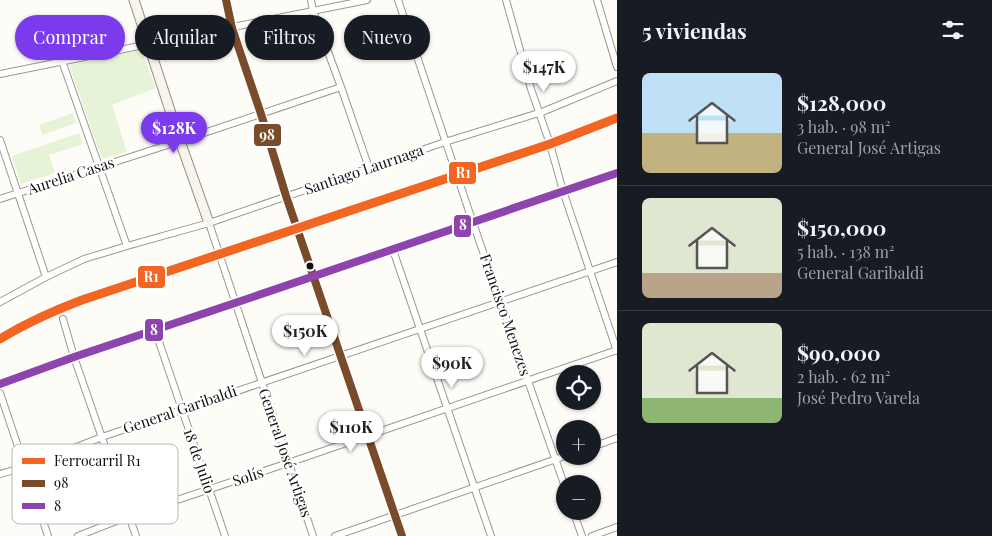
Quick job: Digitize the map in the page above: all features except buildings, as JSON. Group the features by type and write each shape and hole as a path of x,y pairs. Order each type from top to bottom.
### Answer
{"street":[{"name":"General José Artigas","path":"134,0 139,15"},
{"path":"226,0 229,15"},
{"path":"311,0 313,11 369,168"},
{"path":"235,27 367,0"},
{"name":"Francisco Menezes","path":"398,0 561,475"},
{"path":"506,0 563,192 617,350"},
{"path":"597,0 617,67"},
{"path":"235,37 286,196 402,536"},
{"path":"0,74 135,47"},
{"name":"General José Artigas","path":"154,60 313,536"},
{"path":"62,61 127,246"},
{"name":"Santiago Laurnaga","path":"0,302 84,259 209,223 445,142 539,113 617,81"},
{"name":"Aurelia Casas","path":"0,199 341,87"},
{"path":"0,140 46,277"},
{"path":"0,384 74,357 617,173"},
{"path":"393,250 491,536"},
{"name":"General Garibaldi","path":"84,444 617,262"},
{"path":"63,319 74,357 104,444"},
{"name":"18 de Julio","path":"155,330 224,536"},
{"name":"Solís","path":"178,500 617,350"},
{"path":"0,393 17,444"},
{"path":"601,444 617,438"},
{"path":"335,536 555,459"},
{"path":"576,520 582,536"},
{"path":"44,524 48,536"},
{"name":"Solís","path":"78,536 109,524"},
{"path":"132,524 136,536"},
{"path":"592,536 617,527"}],"green space":[{"path":"135,51 135,60 145,60 156,88 112,105 127,152 102,159 69,65 93,60 125,60 125,53"},
{"path":"73,113 76,123 42,135 39,125"},
{"path":"79,133 83,144 49,155 55,173 21,184 12,156"}],"rail line":[{"name":"R1","path":"0,339 61,308 82,300 550,144 617,118"}],"transit line":[{"name":"98","path":"226,0 232,28 286,196 402,536"},
{"name":"8","path":"0,384 74,357 617,173"}]}
